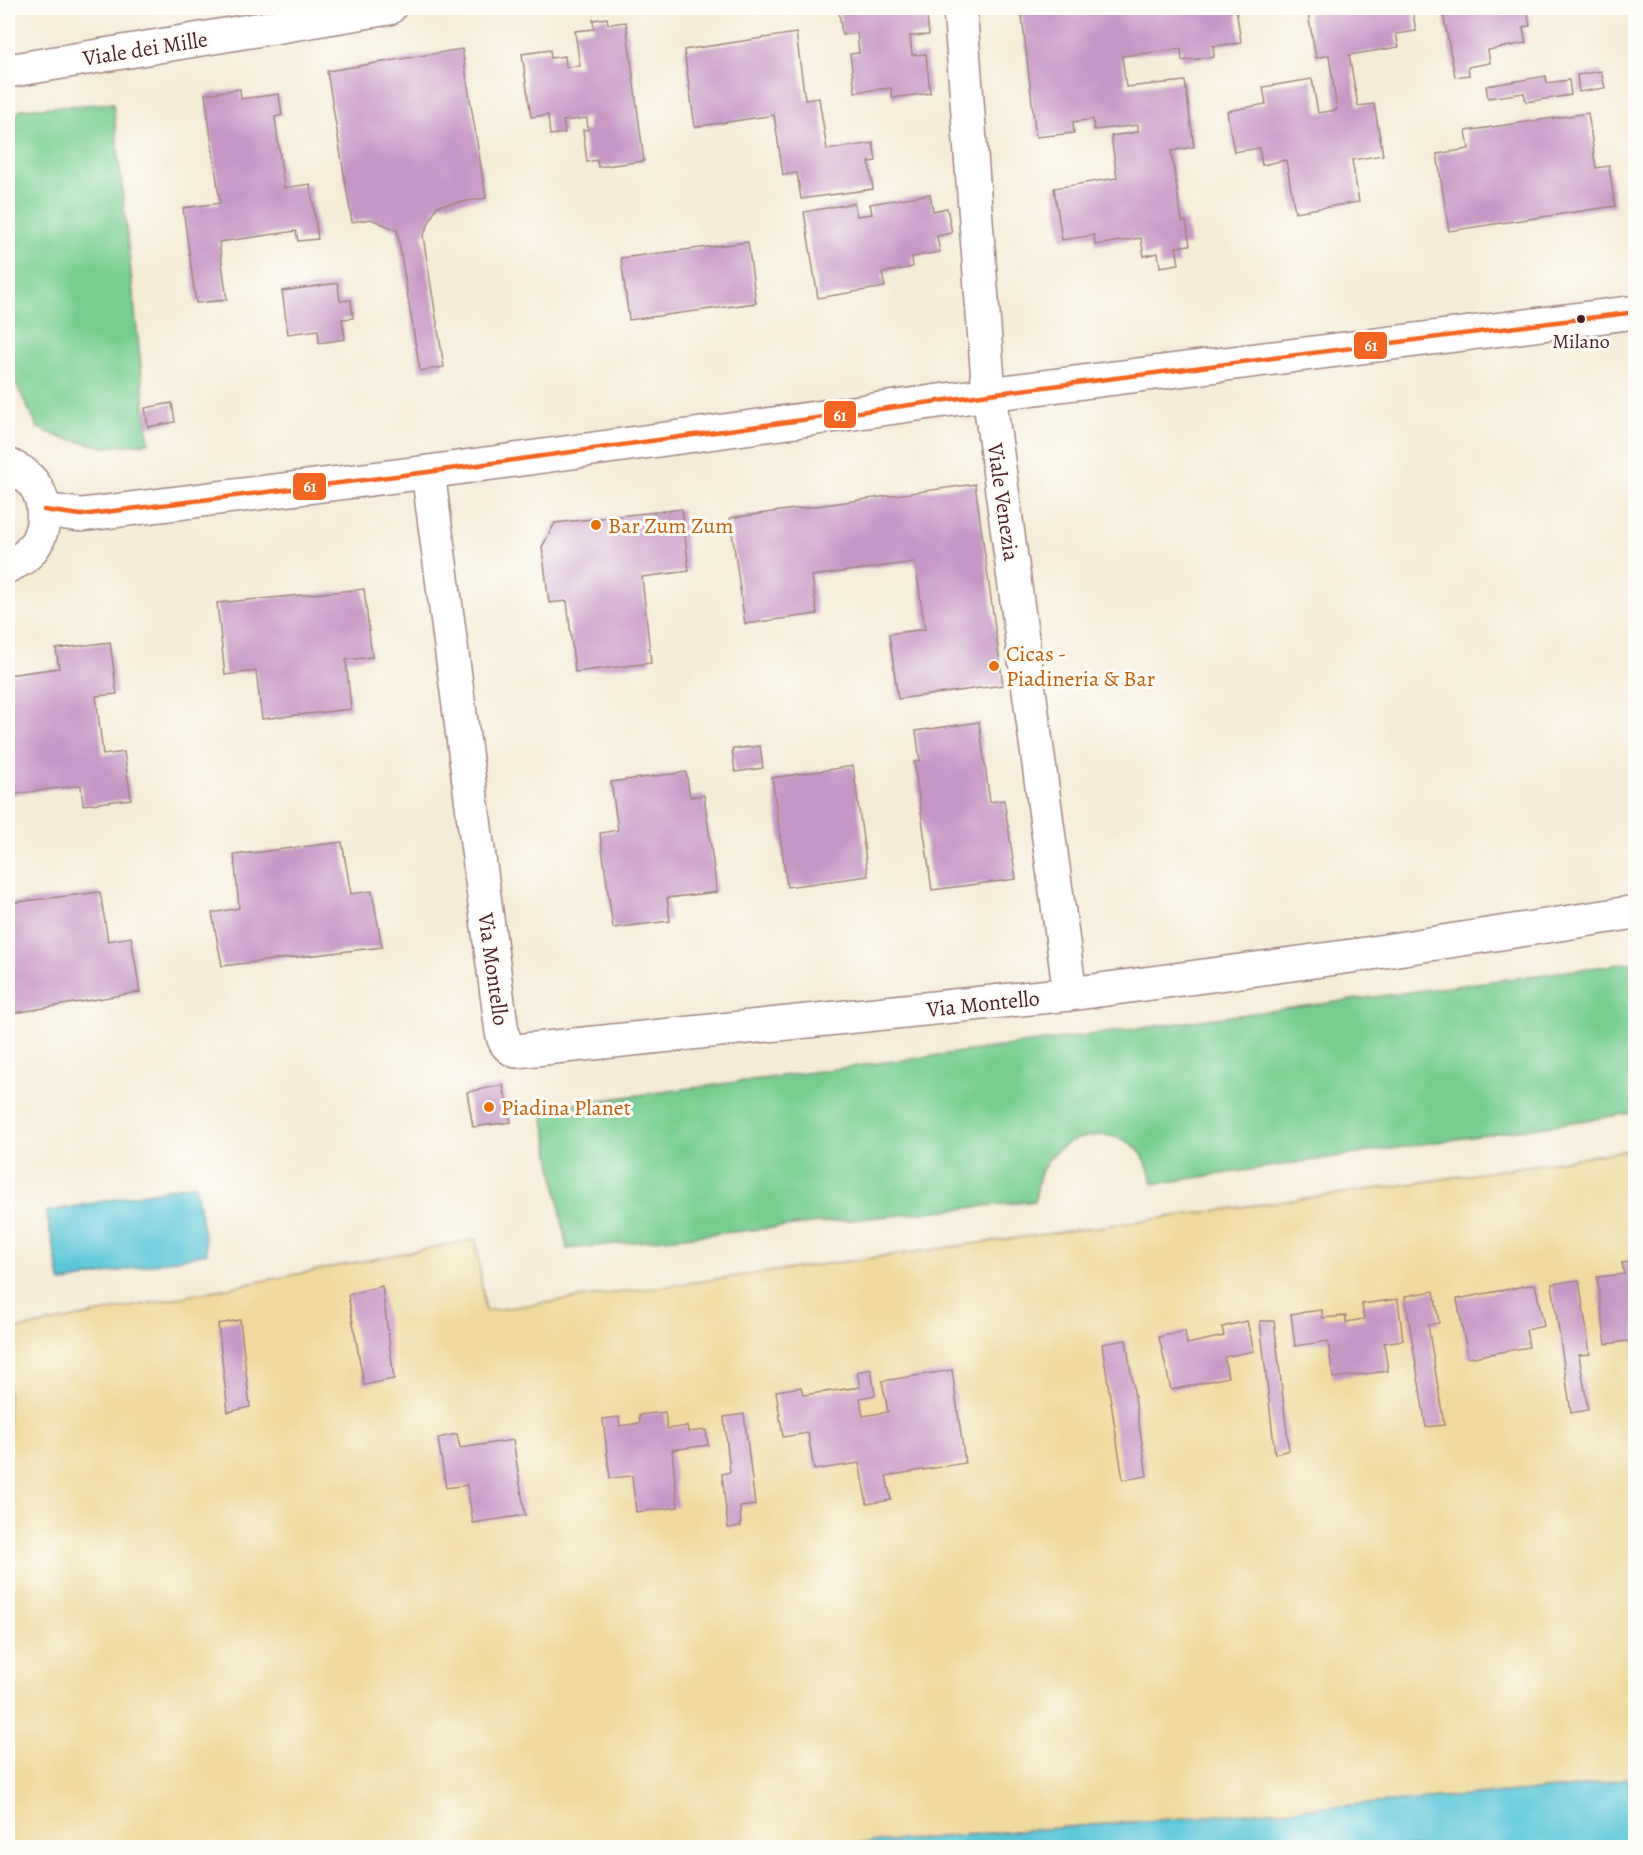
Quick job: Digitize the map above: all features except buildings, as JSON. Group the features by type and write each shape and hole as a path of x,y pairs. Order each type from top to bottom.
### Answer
{"street":[{"name":"Viale dei Mille","path":"8,71 389,8"},
{"name":"Viale Venezia","path":"960,8 989,394 1070,994"},
{"path":"44,510 81,515 428,472 989,394 1635,312"},
{"path":"8,465 24,474 38,490 44,510 42,528 35,545 23,558 8,566"},
{"name":"Via Montello","path":"428,472 502,1032 504,1041 510,1049 516,1052 528,1051 1070,994"},
{"path":"1070,994 1359,955 1635,912"}],"green space":[{"path":"113,103 149,443 104,447 62,438 38,428 8,368 8,123 22,109"},
{"path":"1635,962 1636,1091 1633,1113 1154,1184 1146,1162 1136,1147 1120,1139 1096,1135 1072,1141 1052,1155 1041,1173 1035,1201 567,1249 542,1108"}],"sand":[{"path":"1635,1149 1635,1777 1570,1788 812,1847 8,1848 8,1331 476,1239 485,1311 1417,1183"}],"water":[{"path":"195,1184 207,1253 61,1283 46,1212"},
{"path":"1635,1777 1635,1847 812,1847 1570,1788"}],"transit line":[{"name":"61","path":"44,510 81,515 428,472 989,394 1636,312"}],"place":[{"name":"Milano","path":"1581,319"},
{"name":"Bar Zum Zum","path":"596,525"},
{"name":"Cicas - Piadineria & Bar","path":"994,666"},
{"name":"Piadina Planet","path":"489,1107"}]}
